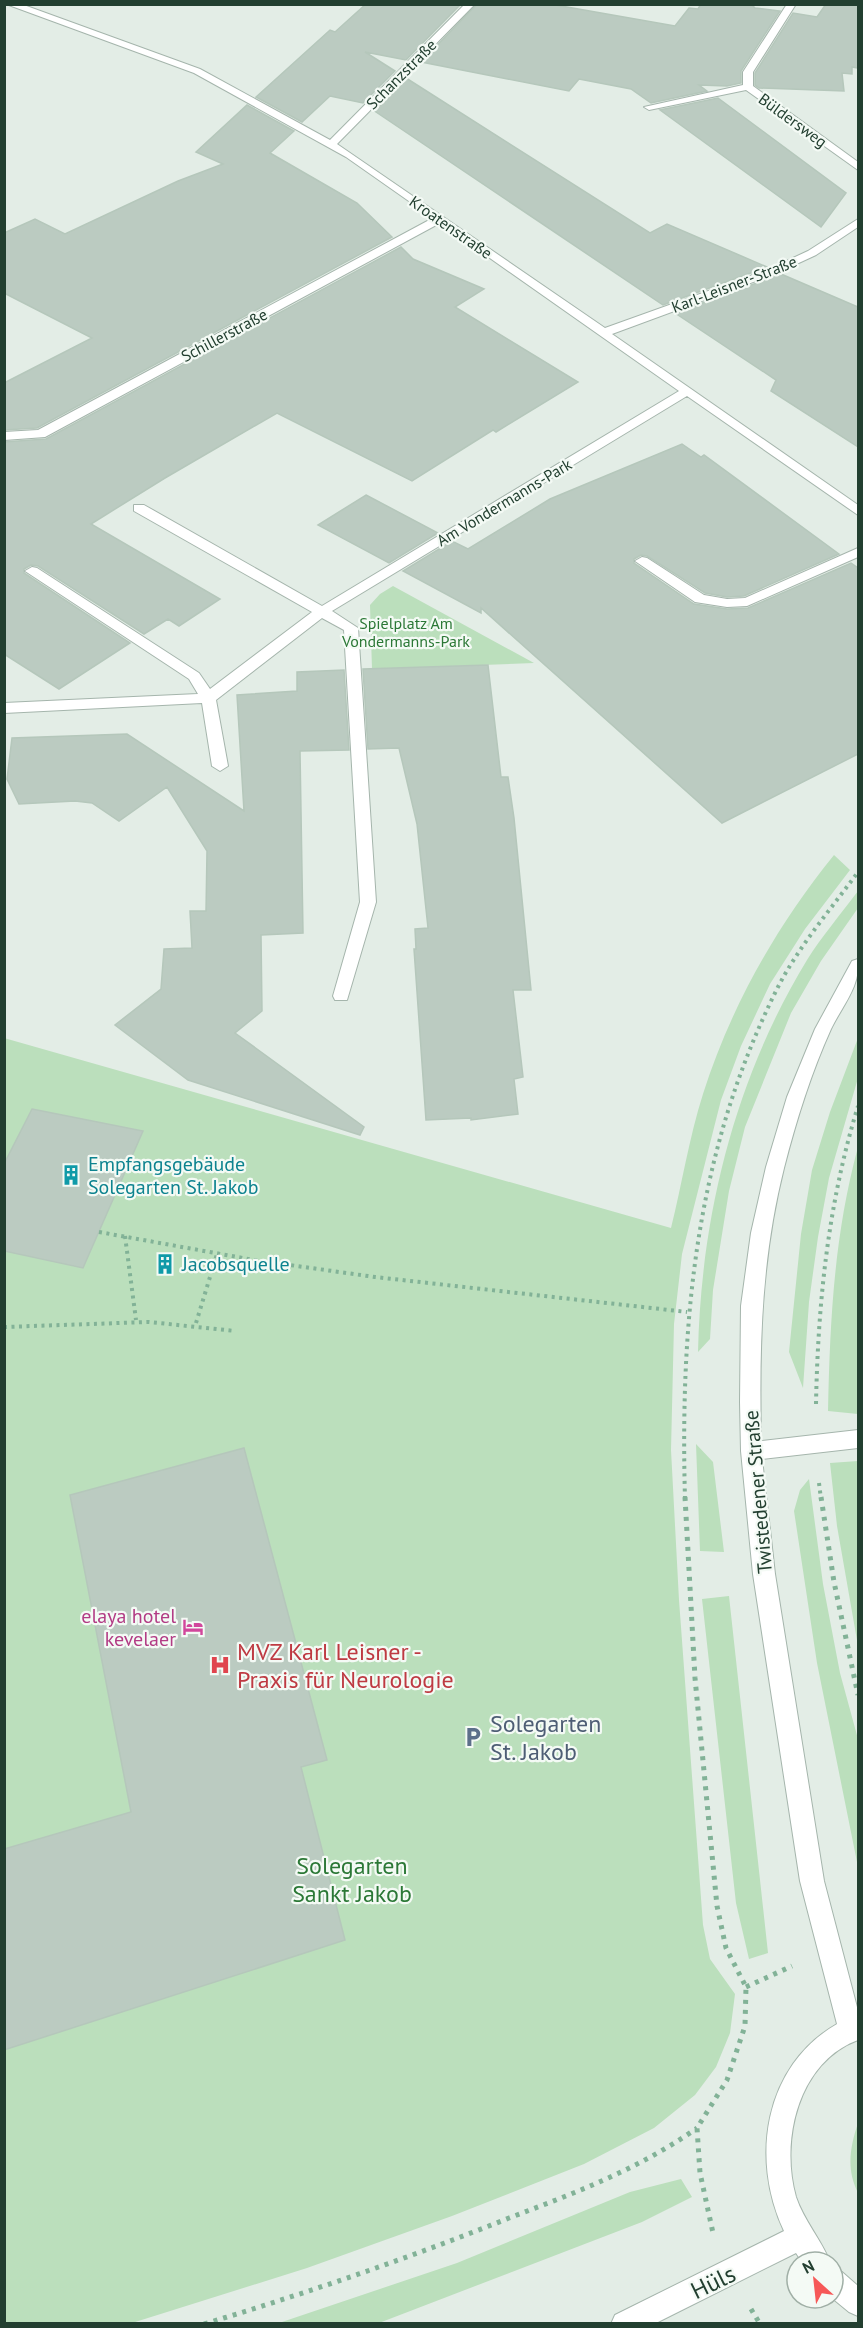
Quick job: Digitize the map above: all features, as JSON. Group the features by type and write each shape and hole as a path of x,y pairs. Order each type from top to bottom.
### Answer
{"street":[{"name":"Kroatenstraße","path":"10,4 84,28 197,71 331,144 858,511"},
{"name":"Schanzstraße","path":"331,144 471,4"},
{"name":"Büldersweg","path":"792,4 748,72 748,87 858,166"},
{"path":"649,107 748,87"},
{"name":"Schillerstraße","path":"4,436 41,434 440,219"},
{"name":"Karl-Leisner-Straße","path":"603,333 771,272 812,253 858,222"},
{"name":"Am Vondermanns-Park","path":"208,698 321,612 687,391"},
{"path":"139,508 351,628 368,902 341,996"},
{"path":"642,561 700,599 727,603 747,602 858,552"},
{"path":"32,571 194,676 208,698 220,766"},
{"path":"4,708 208,698"},
{"name":"Twistedener Straße","path":"809,2250 800,2237 782,2188 779,2136 791,2089 816,2052 855,2029 812,1881 764,1574 751,1451 751,1306 762,1222 775,1167 796,1097 823,1029 858,965"},
{"path":"751,1451 858,1439"},
{"name":"Hüls","path":"624,2324 800,2237"},
{"path":"845,2292 858,2303"}],"path":[{"path":"99,1232 217,1254 386,1279 687,1312"},
{"path":"124,1236 136,1320"},
{"path":"196,1323 217,1254"},
{"path":"4,1327 136,1320 196,1323 234,1331"},
{"path":"204,2324 307,2293 441,2245 634,2170 665,2152 698,2128 727,2080 745,2026 746,1987"},
{"path":"698,2128 700,2173 711,2228 729,2274 760,2324"}],"green space":[{"name":"Spielplatz Am Vondermanns-Park","path":"393,586 534,663 372,669 370,605 380,594"},
{"name":"Solegarten Sankt Jakob","path":"834,855 850,870 805,929 770,984 741,1046 721,1100 682,1254 674,1324 671,1450 679,1600 703,1925 710,1959 735,1994 730,2033 716,2067 695,2095 654,2128 584,2164 452,2216 307,2268 132,2323 5,2323 4,1038 671,1228 698,1111 727,1030 774,939"},
{"path":"858,891 858,908 821,961 791,1013 745,1127 729,1191 713,1290 710,1339 698,1352 706,1250 727,1149 742,1100 760,1052 782,1005 813,951"},
{"path":"858,1038 858,1078 829,1178 818,1237 809,1302 803,1388 789,1352 801,1234 812,1170 830,1112"},
{"path":"858,1147 858,1414 828,1411 830,1344 838,1246"},
{"path":"696,1444 713,1462 724,1552 700,1551"},
{"path":"858,1461 858,1646 837,1526 830,1463"},
{"path":"809,1479 823,1584 840,1673 858,1739 858,1867 817,1663 794,1511 800,1490"},
{"path":"729,1596 768,1953 749,1959 736,1903 702,1599"},
{"path":"858,2123 858,2193 854,2184 850,2158"},
{"path":"681,2179 692,2197 642,2222 379,2323 279,2323 457,2263 630,2192"}],"building":[{"path":"366,4 461,4 406,60 365,52 395,71 363,103 330,96 302,122 256,97 330,30 335,32"},
{"path":"477,4 550,4 675,26 689,8 698,9 701,4 751,4 755,8 780,11 741,71 741,83 727,86 699,85 707,91 651,103 631,89 579,79 569,91 421,62"},
{"path":"826,4 858,4 858,68 852,67 852,74 842,73 844,91 759,88 755,85 755,73 793,13 817,17"},
{"path":"406,78 650,233 667,224 767,267 663,305 373,110"},
{"path":"718,98 846,193 821,227 660,110"},
{"path":"247,105 294,131 270,153 357,203 392,237 37,428 4,430 4,383 92,338 4,293 4,233 35,219 65,234 178,181 223,164 196,152"},
{"path":"401,247 413,259 484,289 455,307 578,382 496,432 493,430 412,481 277,413 91,524 220,599 179,626 168,619 144,634 38,566 31,565 24,569 24,573 130,643 59,689 4,654 4,442 46,439"},
{"path":"781,274 858,307 858,447 771,391 776,380 675,313"},
{"path":"682,444 701,457 704,455 839,554 744,596 727,597 705,593 647,556 641,555 634,559 634,563 694,604 727,609 748,608 851,563 858,568 858,754 722,823 481,608 481,613 403,571 452,541 468,549 550,499"},
{"path":"366,495 438,533 389,563 318,525"},
{"path":"488,665 501,777 508,777 514,818 531,990 513,990 523,1077 514,1079 518,1114 471,1120 471,1118 426,1120 414,949 416,949 415,929 428,928 417,824 399,748 368,749 363,669"},
{"path":"344,670 349,750 300,751 303,933 261,935 262,1011 235,1033 364,1127 360,1135 188,1080 115,1025 161,989 164,949 192,948 190,911 206,911 207,851 167,787 119,821 92,803 75,801 19,804 7,779 12,738 127,734 244,811 237,695 297,691 297,672"},
{"name":"Empfangsgebäude Solegarten St. Jakob","path":"32,1109 143,1131 83,1268 4,1251 4,1164"},
{"name":"elaya hotel kevelaer","path":"244,1448 327,1760 301,1767 345,1940 4,2050 4,1849 131,1812 70,1495"}],"place":[{"name":"Empfangsgebäude Solegarten St. Jakob","path":"71,1175"},
{"name":"Jacobsquelle","path":"165,1264"},
{"name":"elaya hotel kevelaer","path":"193,1627"},
{"name":"MVZ Karl Leisner - Praxis für Neurologie","path":"220,1665"},
{"name":"Solegarten St. Jakob","path":"473,1737"}]}
